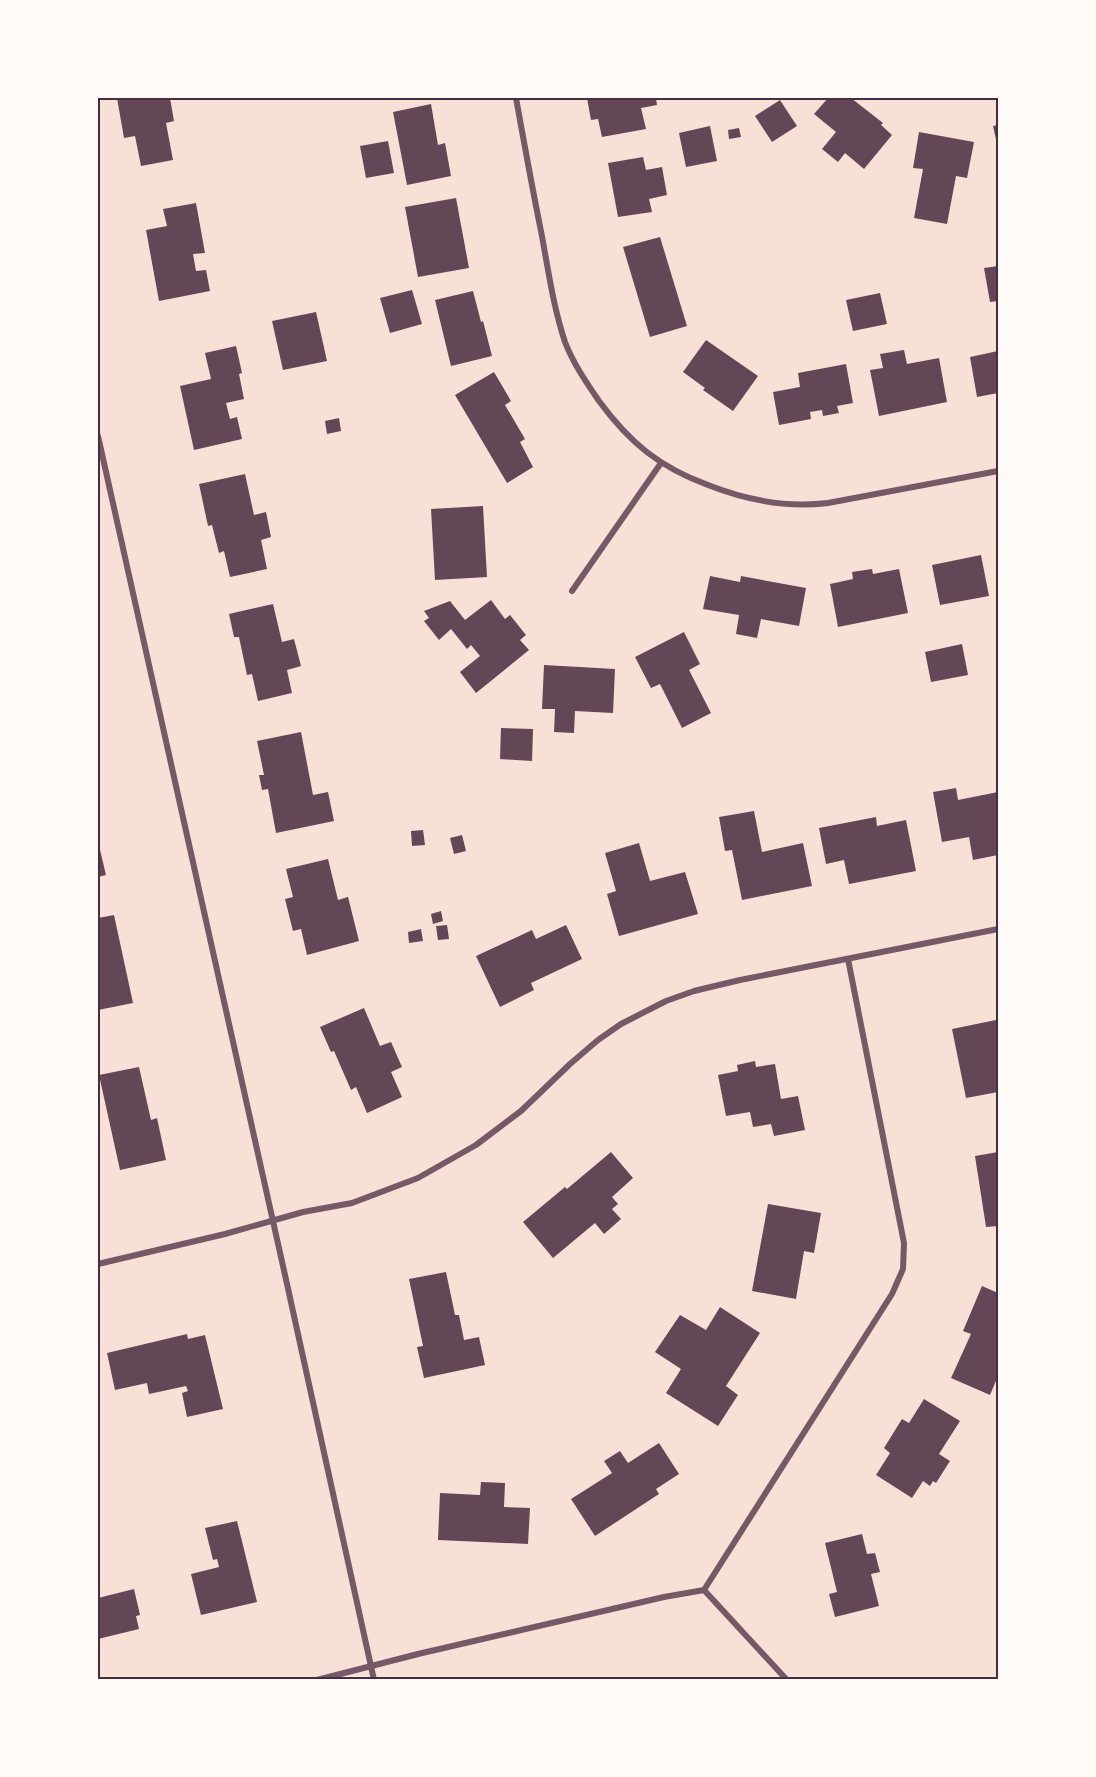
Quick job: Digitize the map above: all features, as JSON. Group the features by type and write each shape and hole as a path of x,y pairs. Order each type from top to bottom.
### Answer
{"street":[{"path":"516,98 552,292 565,341 586,383 633,442 685,477 717,489 788,505 828,503 999,471"},
{"path":"98,436 374,1680"},
{"path":"572,591 661,463"},
{"path":"98,1264 303,1212 352,1203 418,1178 476,1145 521,1111 598,1040 621,1024 666,1001 694,991 740,980 999,929"},
{"path":"317,1680 631,1604 704,1590 892,1294 903,1269 904,1243 848,959"},
{"path":"704,1590 787,1680"}],"building":[{"path":"117,98 157,98 158,100 170,98 174,121 166,123 173,160 141,166 135,136 124,138"},
{"path":"587,98 656,98 657,105 641,108 646,129 602,137 598,119 591,120"},
{"path":"828,98 851,98 883,123 881,125 892,135 864,169 845,153 838,162 822,149 836,132 814,114"},
{"path":"780,100 797,126 772,142 755,116"},
{"path":"431,104 438,145 445,143 451,176 407,185 393,112"},
{"path":"998,125 998,148 993,126"},
{"path":"710,126 717,161 686,167 679,133"},
{"path":"739,128 741,137 729,139 728,130"},
{"path":"919,132 974,142 967,178 956,176 947,224 914,218 923,169 913,168"},
{"path":"388,141 394,173 366,178 360,146"},
{"path":"643,157 646,170 662,167 667,195 649,199 652,212 618,217 608,163"},
{"path":"456,198 469,268 418,277 405,207"},
{"path":"196,203 205,253 193,254 196,271 206,270 210,291 159,301 146,230 167,226 163,209"},
{"path":"660,237 687,326 650,337 623,247"},
{"path":"998,266 998,301 990,302 984,268"},
{"path":"412,290 422,324 390,333 380,298"},
{"path":"473,291 492,356 451,366 435,300"},
{"path":"880,293 887,324 853,331 846,300"},
{"path":"316,312 327,361 283,370 272,321"},
{"path":"706,340 758,376 733,411 703,390 705,388 683,372"},
{"path":"236,346 242,373 239,374 244,399 226,403 230,419 237,417 242,439 194,450 180,386 211,379 205,353"},
{"path":"904,350 907,364 939,358 947,402 879,416 870,370 883,368 880,354"},
{"path":"998,351 998,393 977,397 970,357"},
{"path":"846,364 853,403 837,406 839,413 823,416 822,410 810,412 811,419 779,425 773,392 800,387 798,373"},
{"path":"494,372 511,401 505,405 525,439 520,442 533,467 507,483 455,395"},
{"path":"339,418 341,431 327,434 325,421"},
{"path":"245,474 254,515 266,512 271,537 261,540 267,569 230,577 224,551 219,553 212,525 208,526 199,484"},
{"path":"483,506 487,577 435,580 431,509"},
{"path":"981,555 989,596 940,605 932,565"},
{"path":"872,569 873,574 899,569 908,613 838,627 830,584 853,579 852,572"},
{"path":"710,576 740,582 741,576 806,588 799,626 761,619 757,638 736,634 739,615 703,609"},
{"path":"491,600 505,619 510,615 526,635 520,640 529,650 476,693 460,672 480,656 471,645 467,649 451,629 439,640 424,621 429,618 424,611 450,601 465,620"},
{"path":"273,604 282,642 294,639 301,666 287,670 292,693 258,701 252,674 247,675 239,637 234,637 229,614"},
{"path":"684,632 700,664 689,670 711,713 682,728 660,684 651,688 635,657"},
{"path":"962,644 968,675 931,682 925,652"},
{"path":"544,665 615,669 613,713 575,711 574,733 554,732 555,709 542,709"},
{"path":"501,728 533,729 532,761 500,759"},
{"path":"301,732 313,795 328,792 334,821 276,833 268,789 262,790 259,775 264,775 257,741"},
{"path":"956,788 958,800 998,792 998,855 973,860 969,837 942,842 933,792"},
{"path":"754,811 762,852 803,843 812,886 742,900 732,850 725,851 719,817"},
{"path":"876,817 877,826 906,820 916,871 849,884 844,860 826,864 819,828"},
{"path":"423,830 425,845 412,846 411,831"},
{"path":"462,835 466,851 454,854 450,838"},
{"path":"639,843 650,881 685,872 698,914 619,936 607,894 616,891 605,853"},
{"path":"98,850 100,850 106,875 98,877"},
{"path":"328,859 338,900 348,897 359,941 307,955 301,929 293,931 285,899 293,897 286,869"},
{"path":"441,911 443,921 433,924 431,914"},
{"path":"114,915 133,1003 98,1010 98,918"},
{"path":"447,925 449,939 438,940 436,926"},
{"path":"566,925 582,959 531,983 534,990 500,1007 476,956 532,930 536,939"},
{"path":"421,929 423,941 409,943 408,932"},
{"path":"364,1008 380,1046 391,1042 402,1067 391,1072 402,1097 367,1113 356,1087 351,1090 334,1051 331,1052 320,1027"},
{"path":"996,1020 998,1025 998,1092 966,1098 952,1029"},
{"path":"755,1061 756,1067 775,1064 781,1099 798,1096 805,1130 774,1136 771,1124 753,1127 750,1112 726,1116 718,1075 738,1071 737,1065"},
{"path":"139,1067 151,1120 157,1118 166,1160 120,1170 99,1075"},
{"path":"611,1152 633,1178 612,1197 618,1204 612,1209 621,1219 604,1234 595,1223 553,1258 523,1222"},
{"path":"998,1152 998,1226 986,1227 975,1156"},
{"path":"768,1204 821,1213 814,1253 804,1251 796,1299 752,1291"},
{"path":"446,1272 455,1315 459,1315 464,1340 479,1337 485,1365 424,1378 417,1347 423,1346 409,1279"},
{"path":"982,1286 998,1293 998,1376 990,1395 951,1378 971,1334 963,1331"},
{"path":"720,1307 760,1333 726,1386 738,1395 718,1426 666,1393 681,1369 655,1352 680,1315 706,1330"},
{"path":"187,1334 188,1339 205,1335 223,1409 187,1417 182,1393 188,1391 186,1386 149,1394 147,1383 115,1390 107,1353"},
{"path":"924,1399 960,1421 939,1454 950,1461 936,1483 933,1481 930,1486 923,1481 912,1498 876,1475 890,1453 884,1448 902,1419 909,1423"},
{"path":"659,1443 679,1474 656,1489 659,1494 595,1536 571,1499 612,1473 604,1461 620,1451 628,1463"},
{"path":"481,1482 505,1483 504,1507 530,1508 528,1544 438,1540 440,1493 480,1495"},
{"path":"237,1521 257,1602 201,1615 191,1574 219,1567 217,1559 213,1560 205,1528"},
{"path":"862,1534 867,1554 875,1553 880,1572 871,1574 879,1606 835,1617 829,1594 837,1592 825,1543"},
{"path":"134,1589 140,1615 136,1616 139,1629 98,1639 98,1598"}]}
